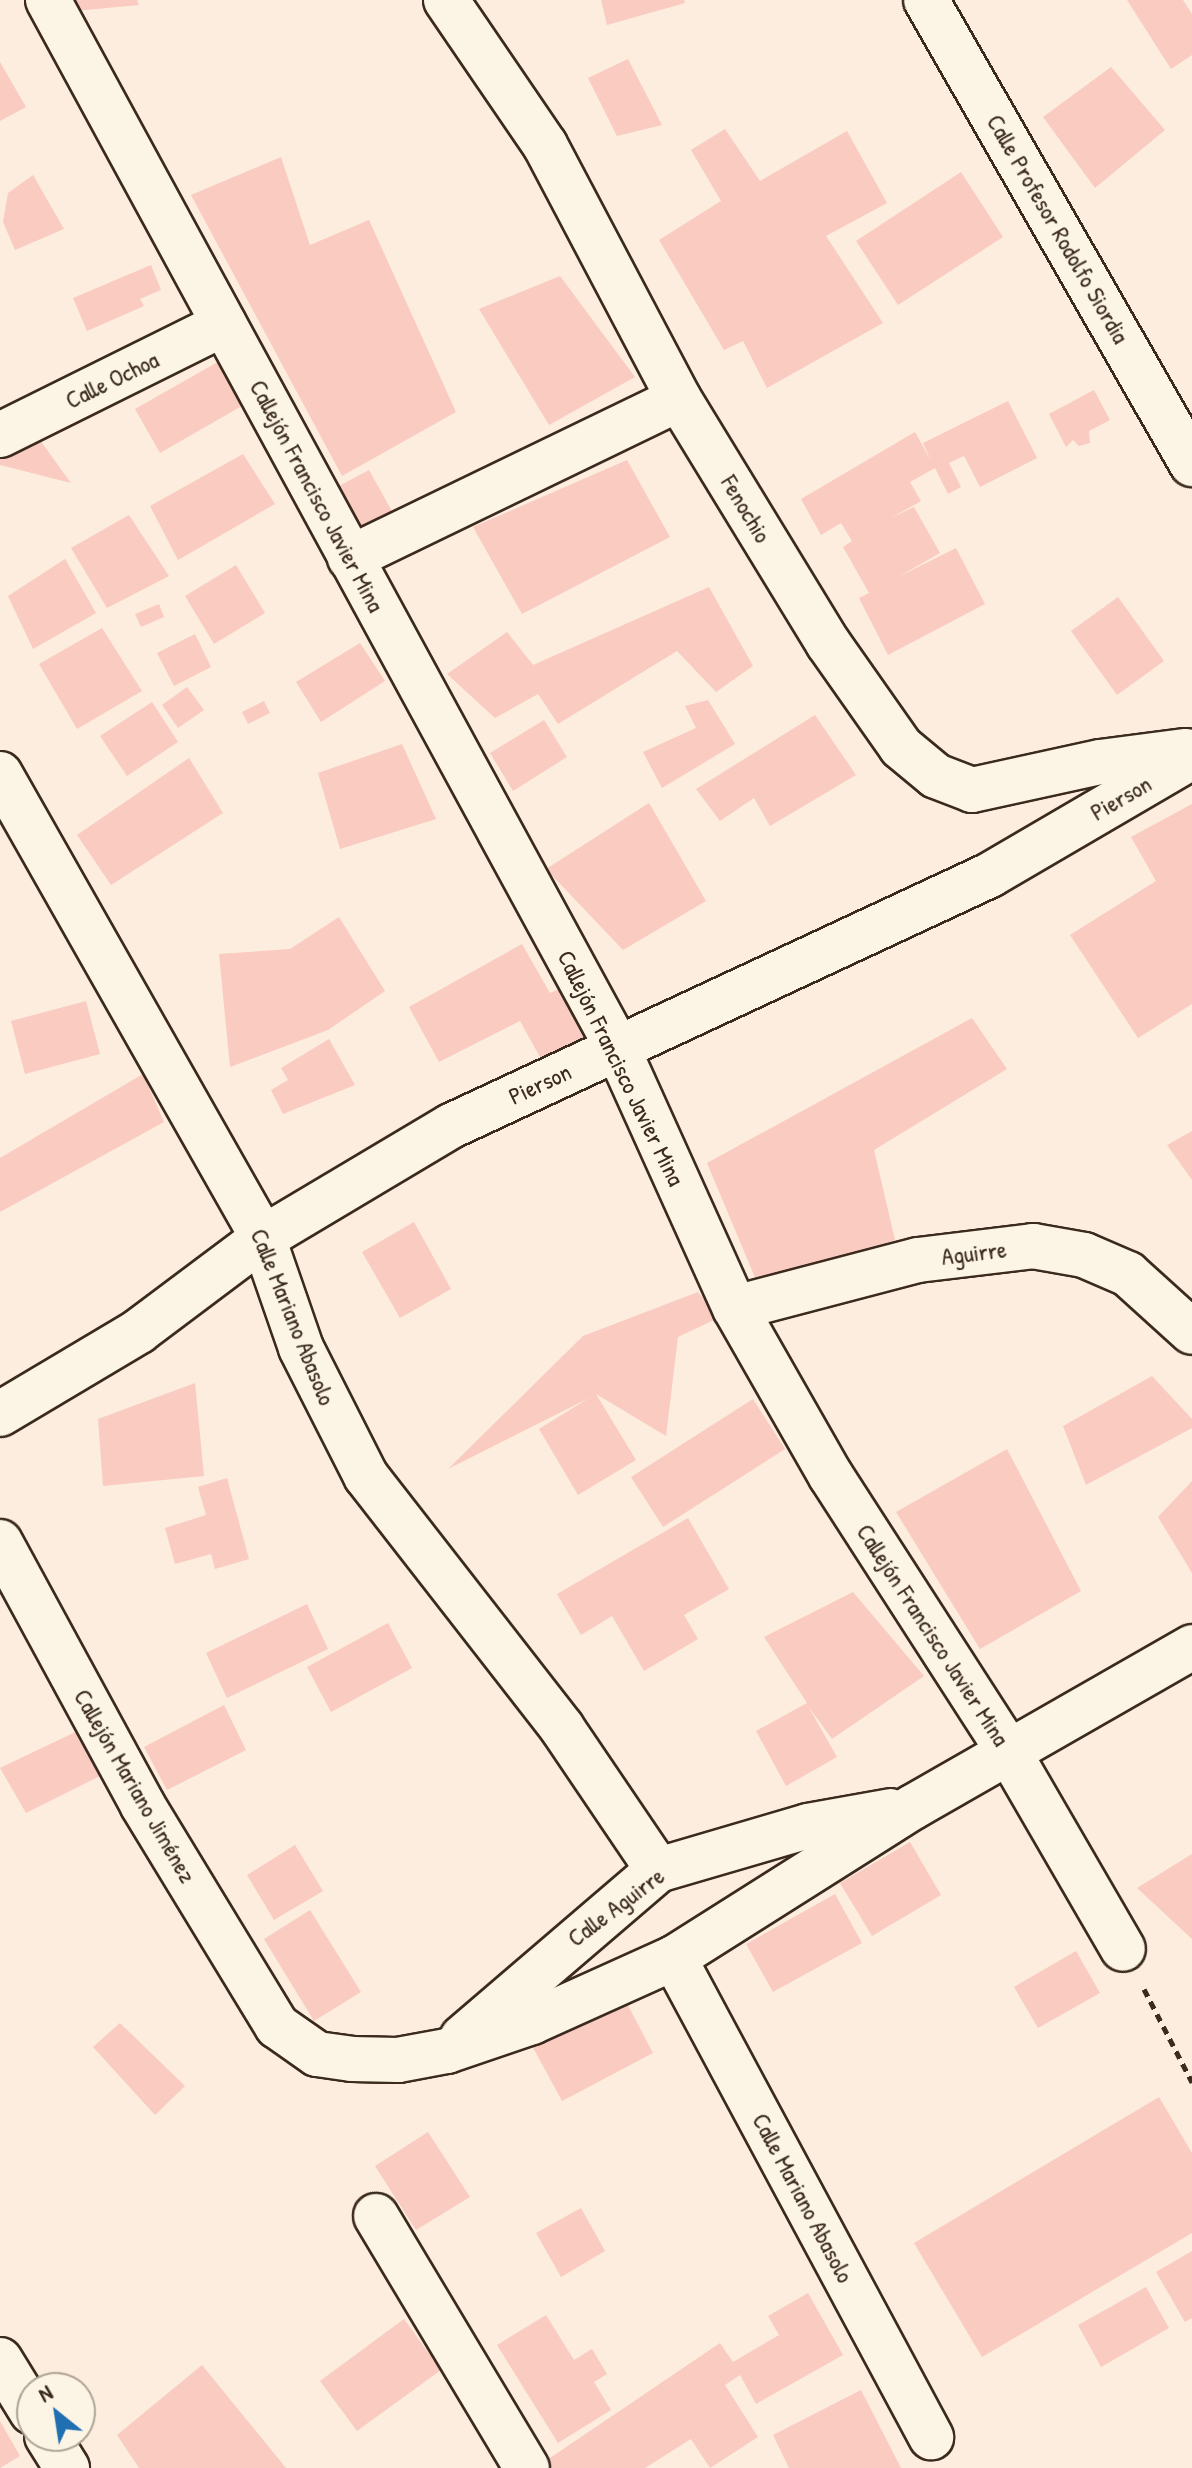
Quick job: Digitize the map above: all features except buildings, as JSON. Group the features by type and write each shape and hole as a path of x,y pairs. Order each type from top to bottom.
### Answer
{"street":[{"name":"Callejón Francisco Javier Mina","path":"48,0 617,1047 735,1308 831,1476 1010,1754 1123,1949"},
{"name":"Fenochio","path":"446,0 545,145 679,399 844,668 901,747 936,776 972,790 1100,762 1192,750"},
{"name":"Calle Profesor Rodolfo Siordia","path":"926,0 1190,461"},
{"name":"Calle Ochoa","path":"0,435 224,324"},
{"path":"350,558 679,399"},
{"name":"Pierson","path":"0,1414 139,1331 263,1238 451,1126 990,875 1192,757"},
{"name":"Calle Mariano Abasolo","path":"0,774 263,1238 301,1348 366,1476 562,1728 658,1870"},
{"name":"Aguirre","path":"735,1308 918,1260 1033,1246 1084,1255 1128,1274 1192,1332"},
{"name":"Callejón Mariano Jiménez","path":"0,1542 142,1804 277,2026"},
{"name":"Calle Aguirre","path":"277,2026 317,2054 352,2059 398,2060 447,2051 532,2022 674,1958 913,1807 1192,1647"},
{"name":"Calle Aguirre","path":"447,2051 658,1870 808,1826 913,1807"},
{"name":"Calle Mariano Abasolo","path":"674,1958 931,2437"},
{"path":"376,2216 527,2468"},
{"path":"0,2360 16,2386"}],"path":[{"path":"1123,1949 1192,2082"}]}
